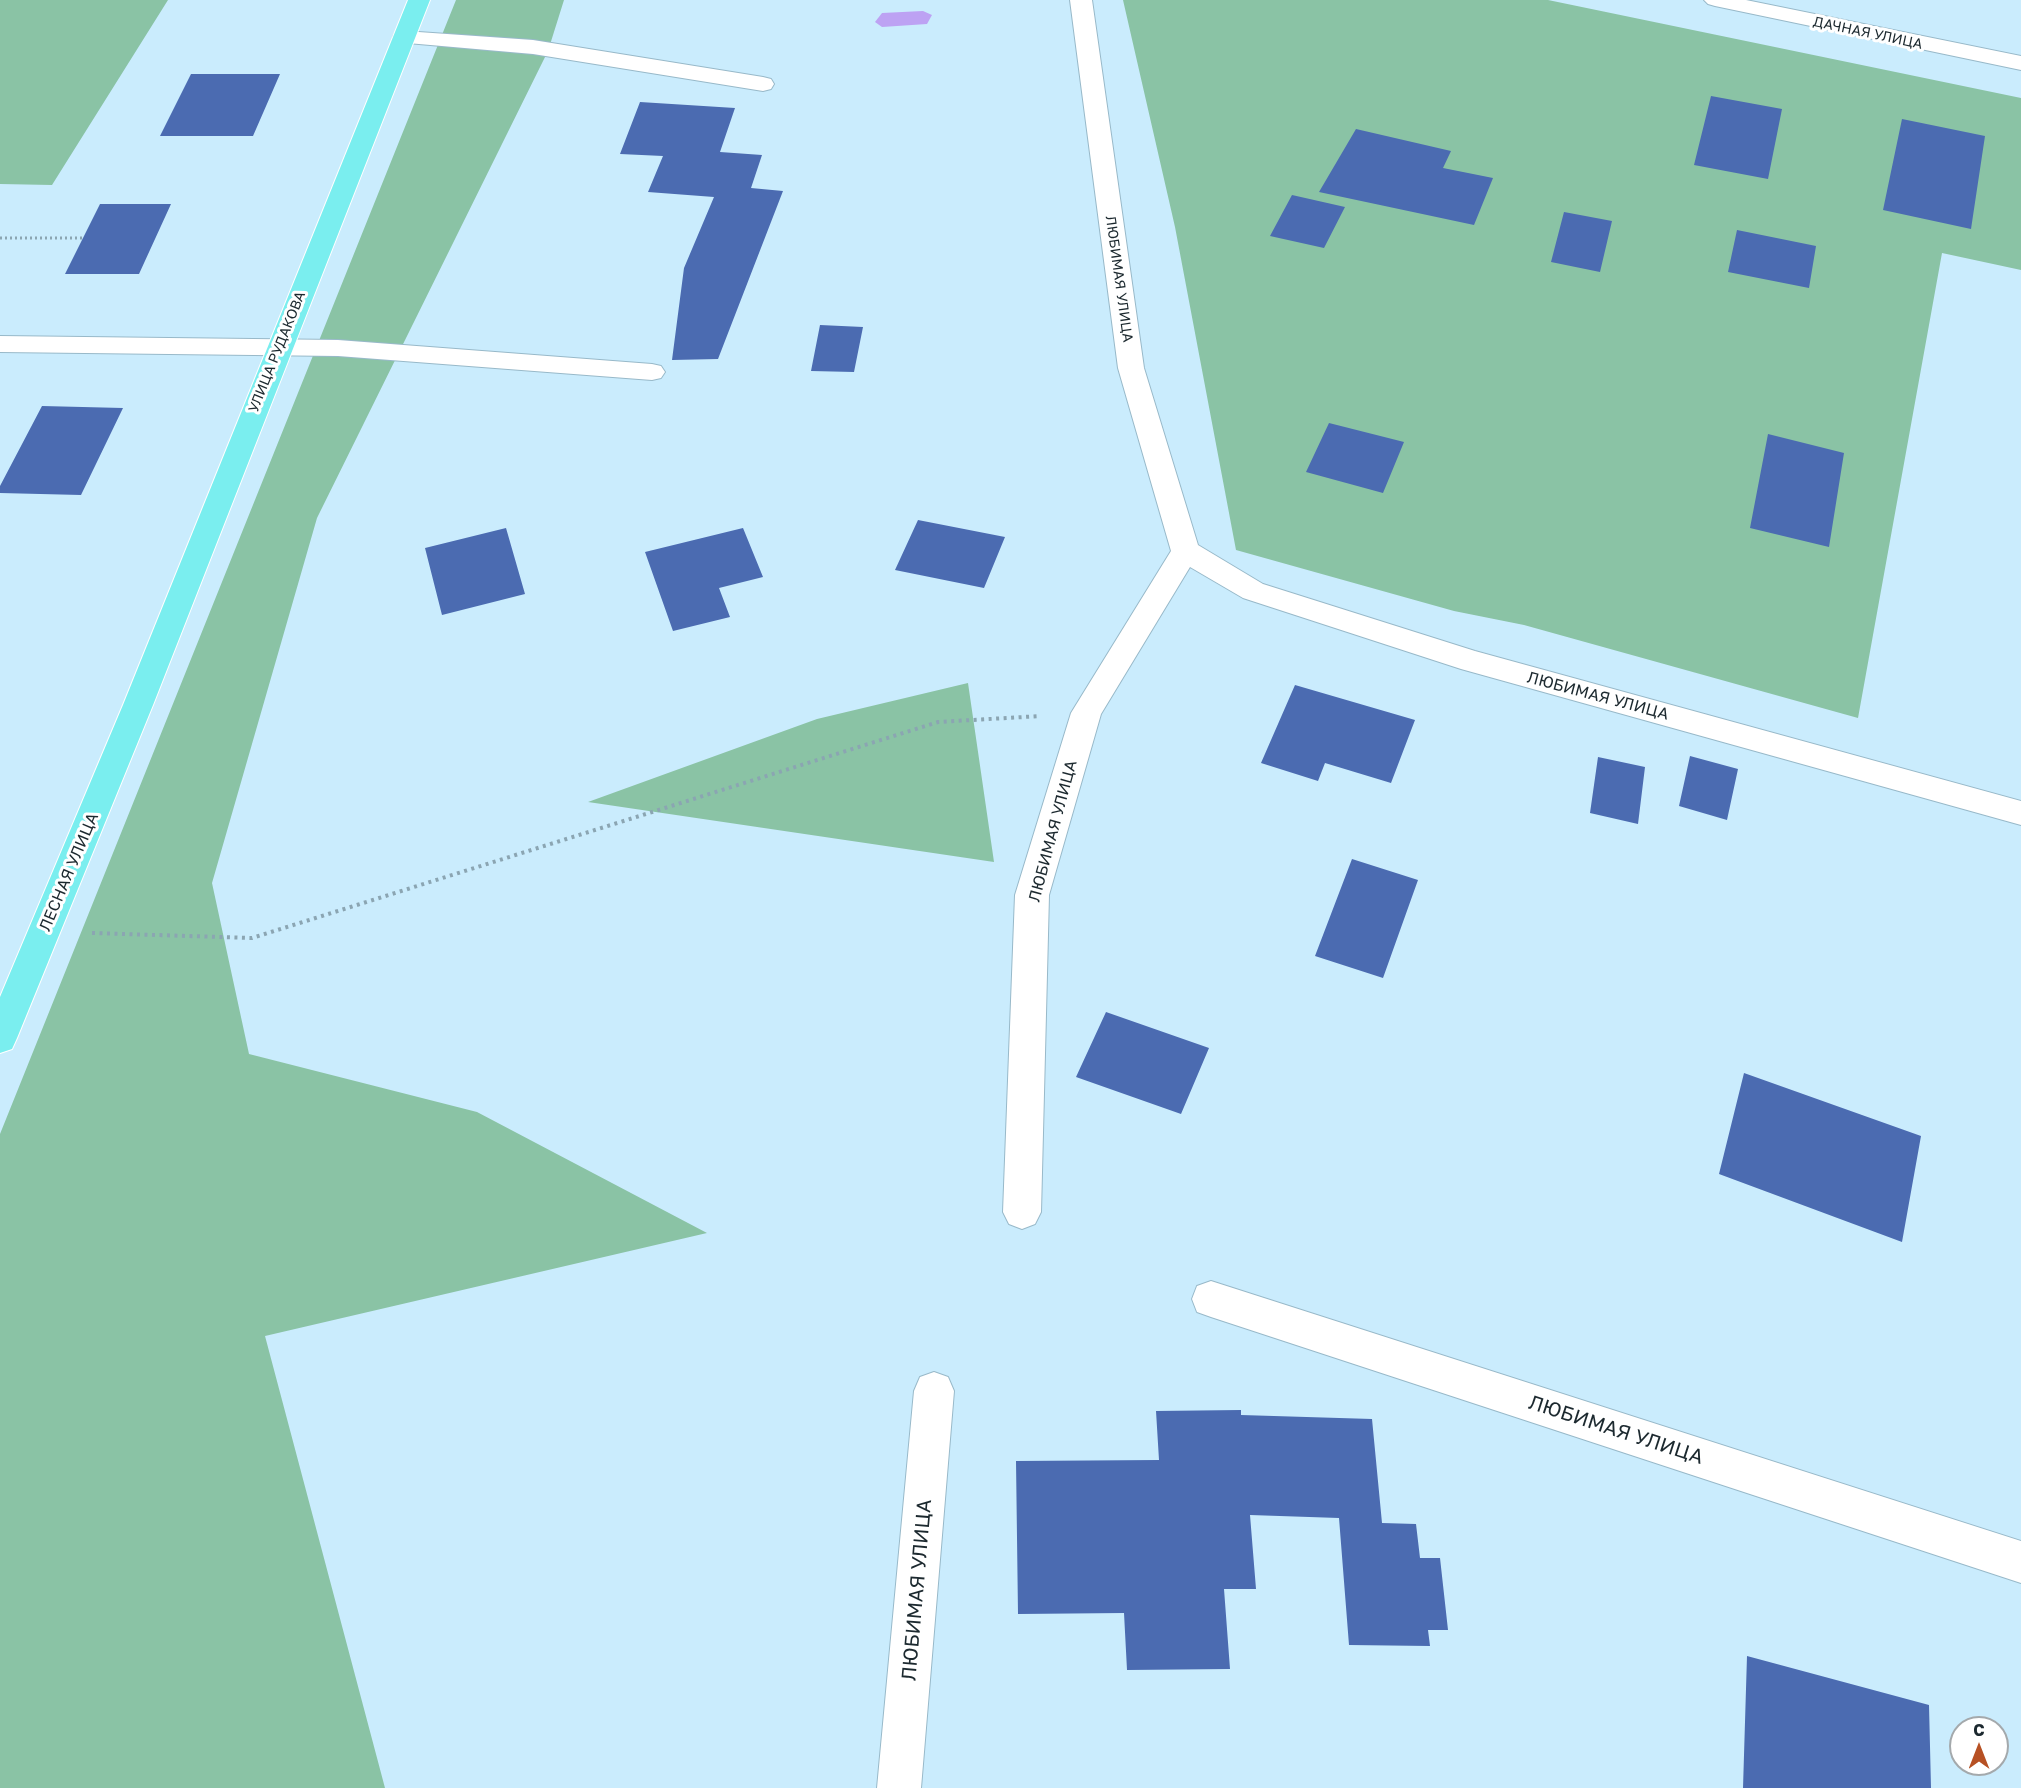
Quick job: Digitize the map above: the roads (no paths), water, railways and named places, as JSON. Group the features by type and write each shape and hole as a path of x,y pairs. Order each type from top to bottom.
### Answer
{"main road":[{"name":"УЛИЦА РУДАКОВА","path":"138,705 419,0"},
{"name":"ЛЕСНАЯ УЛИЦА","path":"0,1038 138,705"}],"street":[{"name":"ЛЮБИМАЯ УЛИЦА","path":"1081,0 1131,368 1185,551 1253,591 1472,661 2021,813"},
{"name":"ДАЧНАЯ УЛИЦА","path":"1716,0 1843,18 2021,63"},
{"path":"404,37 533,47 763,84"},
{"path":"0,344 338,348 652,372"},
{"name":"ЛЮБИМАЯ УЛИЦА","path":"1022,1212 1032,895 1086,713 1185,551"},
{"name":"ЛЮБИМАЯ УЛИЦА","path":"1211,1299 2021,1562"},
{"name":"ЛЮБИМАЯ УЛИЦА","path":"899,1788 934,1391"}]}
